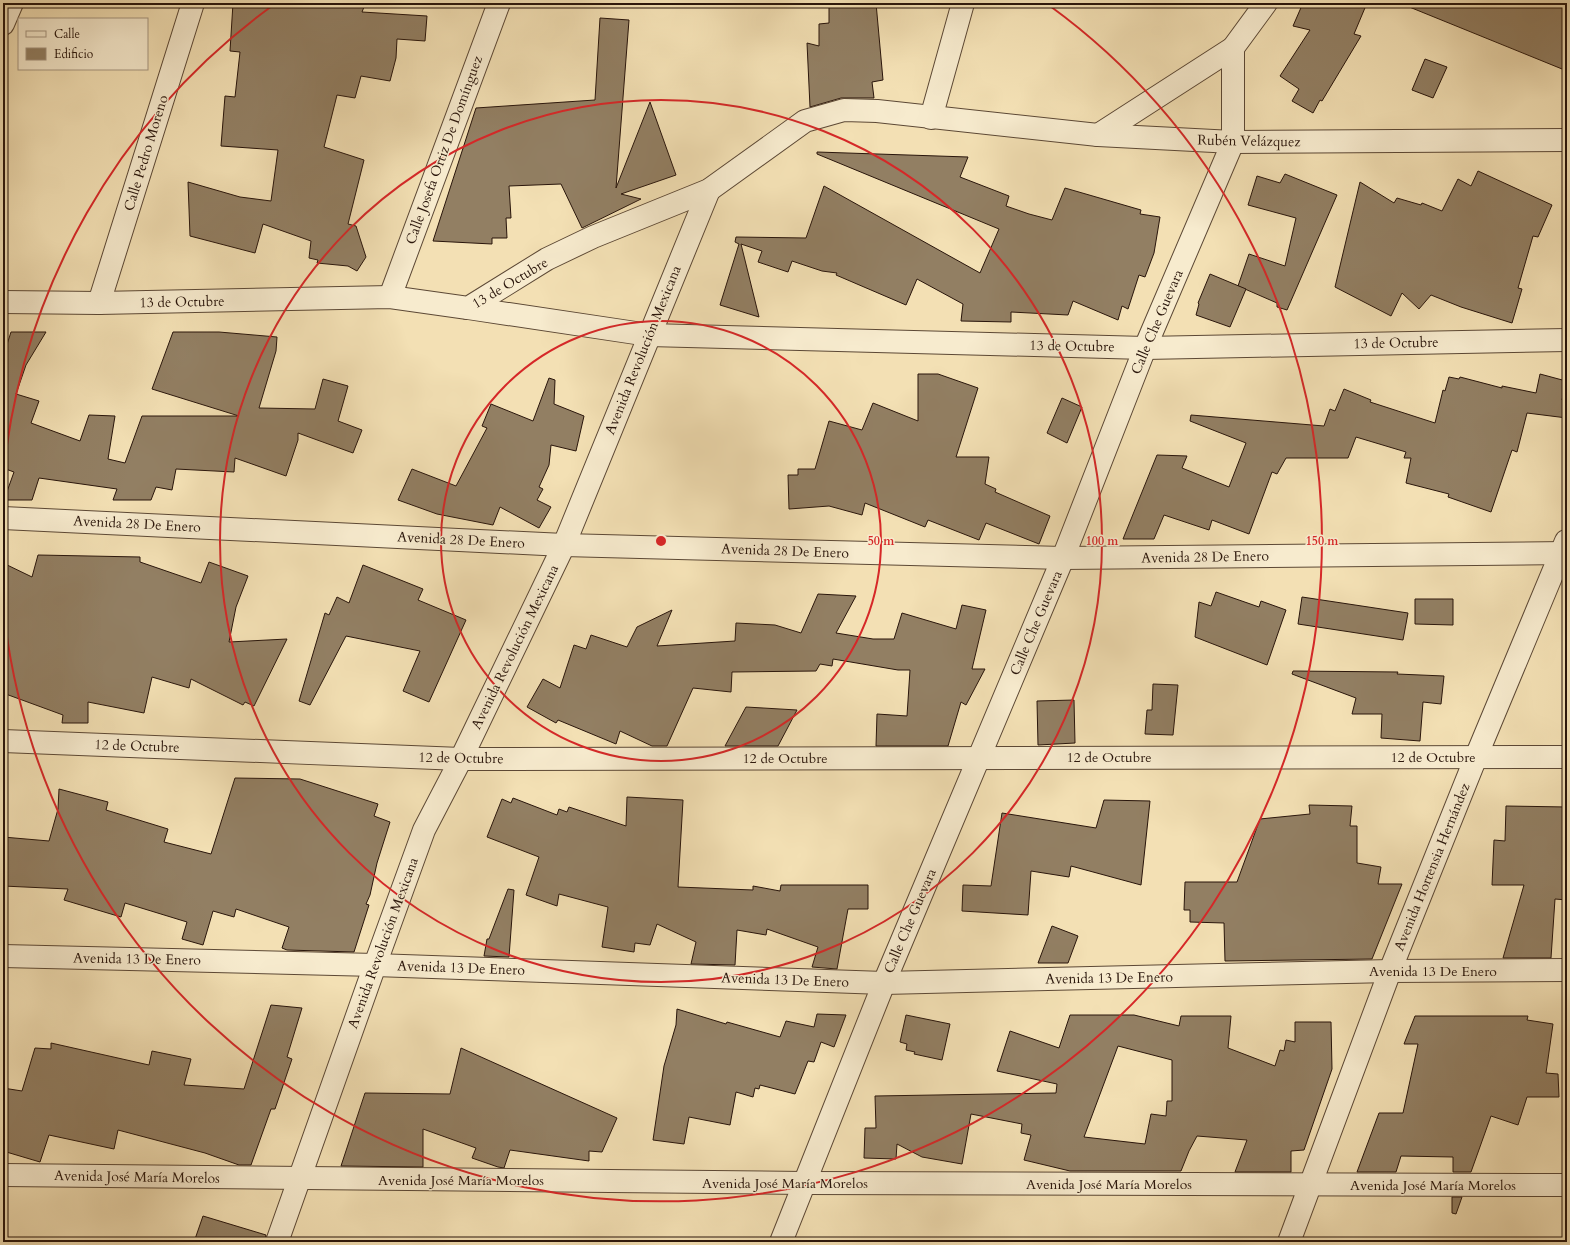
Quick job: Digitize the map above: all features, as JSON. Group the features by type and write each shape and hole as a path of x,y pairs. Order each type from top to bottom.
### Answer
{"street":[{"path":"3,24 12,3"},
{"name":"Calle Pedro Moreno","path":"99,303 193,3"},
{"name":"Calle Josefa Ortiz De Domínguez","path":"390,297 499,3"},
{"path":"931,118 963,3"},
{"path":"1098,135 1233,48 1266,3"},
{"name":"Calle Che Guevara","path":"781,1242 884,983 1063,558 1145,348 1233,142 1233,48"},
{"name":"13 de Octubre","path":"468,308 547,259 593,237 708,190 805,121 844,110 877,111 931,118"},
{"name":"Rubén Velázquez","path":"931,118 1098,135 1233,142 1567,140"},
{"name":"Avenida Revolución Mexicana","path":"277,1242 374,964 424,830 461,759 564,545 708,190"},
{"name":"13 de Octubre","path":"3,302 99,303 390,297 649,335 1145,348 1567,340"},
{"name":"Avenida 28 De Enero","path":"3,518 564,545 1063,558 1565,549"},
{"name":"Avenida Hortensia Hernández","path":"1289,1242 1390,971 1476,758 1565,549"},
{"name":"12 de Octubre","path":"3,741 461,759 1567,757"},
{"name":"Avenida 13 De Enero","path":"3,956 374,964 884,983 1390,971 1567,970"},
{"name":"Avenida José María Morelos","path":"3,1175 804,1183 1311,1185 1567,1184"}],"building":[{"path":"233,3 326,3 364,7 362,12 427,16 425,41 397,39 396,58 390,81 361,76 355,98 337,95 324,147 364,160 348,224 356,226 366,257 357,271 348,266 317,263 318,260 309,258 311,241 263,224 255,253 190,236 188,182 240,197 271,201 278,150 221,146 225,96 235,97 240,52 230,51"},
{"path":"829,3 876,3 883,80 872,82 874,98 841,98 810,107 807,43 819,46 819,24 829,23"},
{"path":"1303,3 1367,3 1354,34 1361,36 1322,101 1320,100 1313,113 1292,101 1299,89 1280,76 1310,30 1293,26"},
{"path":"1567,3 1567,71 1402,4"},
{"path":"600,18 629,20 616,188 650,102 676,175 621,194 641,199 582,228 561,184 509,186 511,218 506,218 507,238 492,238 492,244 433,241 476,108 595,100"},
{"path":"1425,59 1447,67 1433,98 1412,90"},
{"path":"817,152 968,157 960,177 1009,196 1006,206 1029,214 1052,220 1065,188 1141,210 1140,214 1160,217 1154,253 1145,277 1139,275 1128,309 1122,306 1118,320 1073,301 1068,315 1011,312 1011,322 961,321 963,304 917,279 906,305 836,275 837,273 822,271 792,261 788,272 758,262 762,251 741,244 759,317 720,305 739,244 735,242 736,237 806,238 824,186 980,273 999,229 817,154"},
{"path":"1478,171 1552,205 1538,237 1533,236 1518,288 1522,289 1512,323 1461,307 1431,295 1419,309 1402,293 1391,316 1335,287 1360,182 1394,203 1397,198 1421,205 1422,203 1442,211 1458,179 1471,186"},
{"path":"1285,174 1337,195 1287,310 1277,307 1277,303 1238,286 1249,254 1285,266 1296,218 1248,205 1257,176 1280,183"},
{"path":"1210,274 1246,289 1230,327 1196,315 1198,303"},
{"path":"11,332 46,332 26,365 16,394 39,401 31,423 80,441 89,415 115,416 108,459 125,463 142,416 239,416 152,389 173,332 219,332 277,337 276,351 259,408 315,409 323,379 348,386 338,421 362,430 353,453 298,433 298,440 286,476 235,458 234,472 176,469 172,490 156,487 151,500 113,500 117,489 39,478 32,500 4,500 14,472 3,468 3,357"},
{"path":"918,374 938,374 978,388 956,457 989,457 985,484 996,489 995,492 1050,516 1039,544 986,523 979,540 928,520 925,527 865,503 862,515 829,506 789,509 788,475 798,475 798,469 815,469 829,421 862,430 873,403 918,421"},
{"path":"1540,374 1566,381 1562,400 1567,401 1567,418 1527,413 1517,452 1512,450 1491,512 1448,497 1449,494 1406,483 1411,458 1404,458 1406,452 1356,437 1348,458 1286,458 1277,474 1272,472 1249,534 1212,520 1209,530 1164,515 1154,539 1123,539 1157,455 1187,456 1182,468 1229,487 1246,443 1190,421 1191,415 1324,426 1330,409 1335,411 1344,389 1371,400 1370,402 1435,423 1443,390 1445,391 1449,377 1459,379 1460,377 1502,388 1502,386 1536,393"},
{"path":"549,378 555,380 554,404 584,416 576,451 551,445 549,465 539,487 543,489 537,500 551,507 539,528 500,507 493,525 437,514 398,500 412,469 456,486 487,428 482,426 491,404 533,421"},
{"path":"1062,398 1082,407 1067,443 1047,433"},
{"path":"38,555 140,557 140,562 201,583 209,562 248,576 236,607 229,642 287,639 254,706 245,702 243,705 191,679 189,688 152,677 144,713 88,702 88,723 62,723 63,715 3,693 3,563 32,577"},
{"path":"363,565 423,589 418,600 466,620 429,702 403,691 420,651 346,636 310,705 299,701 325,613 329,615 337,597 349,603"},
{"path":"1216,592 1259,607 1261,601 1286,610 1267,665 1195,637 1199,602 1211,606"},
{"path":"818,594 856,596 836,633 873,639 894,639 902,613 956,629 962,605 986,610 972,669 985,669 966,705 961,702 948,746 876,746 877,714 907,716 910,670 898,670 833,659 832,666 820,664 816,671 732,672 731,692 693,688 667,746 652,746 620,731 616,744 558,720 556,723 527,707 543,679 560,688 574,645 586,649 591,635 627,647 637,627 672,610 657,646 735,641 736,623 775,625 801,633"},
{"path":"1302,597 1408,613 1403,640 1298,624"},
{"path":"1415,599 1453,599 1453,625 1415,624"},
{"path":"1293,671 1398,672 1397,674 1444,676 1441,704 1423,702 1420,741 1381,738 1382,714 1352,714 1356,698 1292,674"},
{"path":"1153,684 1178,685 1173,735 1145,734 1147,710 1152,710"},
{"path":"1074,700 1075,743 1038,745 1037,701"},
{"path":"746,707 797,710 778,746 725,746"},
{"path":"235,778 300,779 378,804 374,816 390,822 377,863 370,895 366,904 369,905 354,952 287,950 282,948 289,927 236,909 234,917 213,911 203,945 182,939 187,922 125,903 121,917 64,900 68,889 3,886 3,837 49,841 58,809 59,789 108,802 106,810 168,829 164,842 211,854"},
{"path":"627,797 683,800 678,887 753,890 753,886 780,891 781,885 868,885 868,909 848,909 837,969 812,967 818,947 767,929 766,935 737,930 735,965 691,964 696,942 657,924 650,945 635,943 634,952 602,947 608,907 559,894 557,906 526,895 539,857 487,837 502,799 511,803 513,798 557,815 559,809 567,812 569,807 626,826"},
{"path":"1104,800 1150,801 1141,885 1071,866 1069,877 1031,871 1028,915 962,911 963,885 991,886 1002,813 1096,828"},
{"path":"1309,805 1352,806 1350,826 1357,826 1357,863 1381,867 1378,884 1402,884 1372,959 1225,961 1224,923 1190,922 1190,910 1184,910 1185,882 1237,882 1260,819 1310,814"},
{"path":"1506,806 1567,807 1567,900 1555,899 1551,958 1503,958 1524,885 1492,885 1494,840 1505,841"},
{"path":"508,889 514,890 509,957 484,956 487,939 489,939"},
{"path":"1052,926 1078,936 1068,963 1038,963"},
{"path":"271,1005 302,1008 287,1057 292,1059 275,1109 271,1109 251,1165 239,1165 205,1153 118,1130 114,1149 49,1135 40,1162 3,1151 3,1088 22,1091 35,1048 51,1049 51,1043 149,1065 152,1051 191,1059 184,1085 244,1089"},
{"path":"677,1009 726,1024 727,1022 780,1037 786,1021 814,1027 817,1014 846,1015 834,1047 821,1042 814,1062 808,1061 795,1094 760,1085 759,1089 755,1088 753,1097 736,1092 730,1125 689,1117 684,1144 653,1140 664,1066 676,1025"},
{"path":"906,1015 950,1024 942,1060 914,1054 915,1052 906,1050 907,1044 900,1042"},
{"path":"1070,1015 1134,1015 1179,1026 1181,1016 1231,1016 1228,1048 1275,1066 1280,1050 1284,1051 1286,1040 1295,1042 1295,1022 1331,1022 1332,1069 1304,1150 1291,1151 1291,1172 1235,1172 1247,1140 1197,1136 1181,1171 1070,1171 1024,1160 1031,1135 1021,1133 1022,1124 971,1114 962,1164 922,1157 897,1144 896,1159 864,1158 865,1128 876,1128 875,1096 1056,1093 1057,1084 997,1071 1010,1031 1059,1048","holes":["1118,1046 1172,1060 1172,1101 1167,1101 1166,1116 1151,1114 1145,1144 1084,1137"]},
{"path":"1415,1016 1528,1016 1527,1020 1553,1024 1546,1073 1558,1074 1559,1097 1527,1097 1518,1125 1491,1116 1471,1172 1453,1172 1453,1157 1401,1156 1396,1172 1357,1172 1379,1113 1403,1113 1418,1044 1404,1044"},
{"path":"461,1048 617,1118 602,1152 589,1151 589,1161 510,1150 504,1168 472,1158 476,1148 423,1129 423,1167 341,1166 365,1093 450,1094"},
{"path":"1452,1197 1462,1197 1456,1214 1452,1213"},
{"path":"203,1216 266,1235 265,1242 194,1242"}]}
